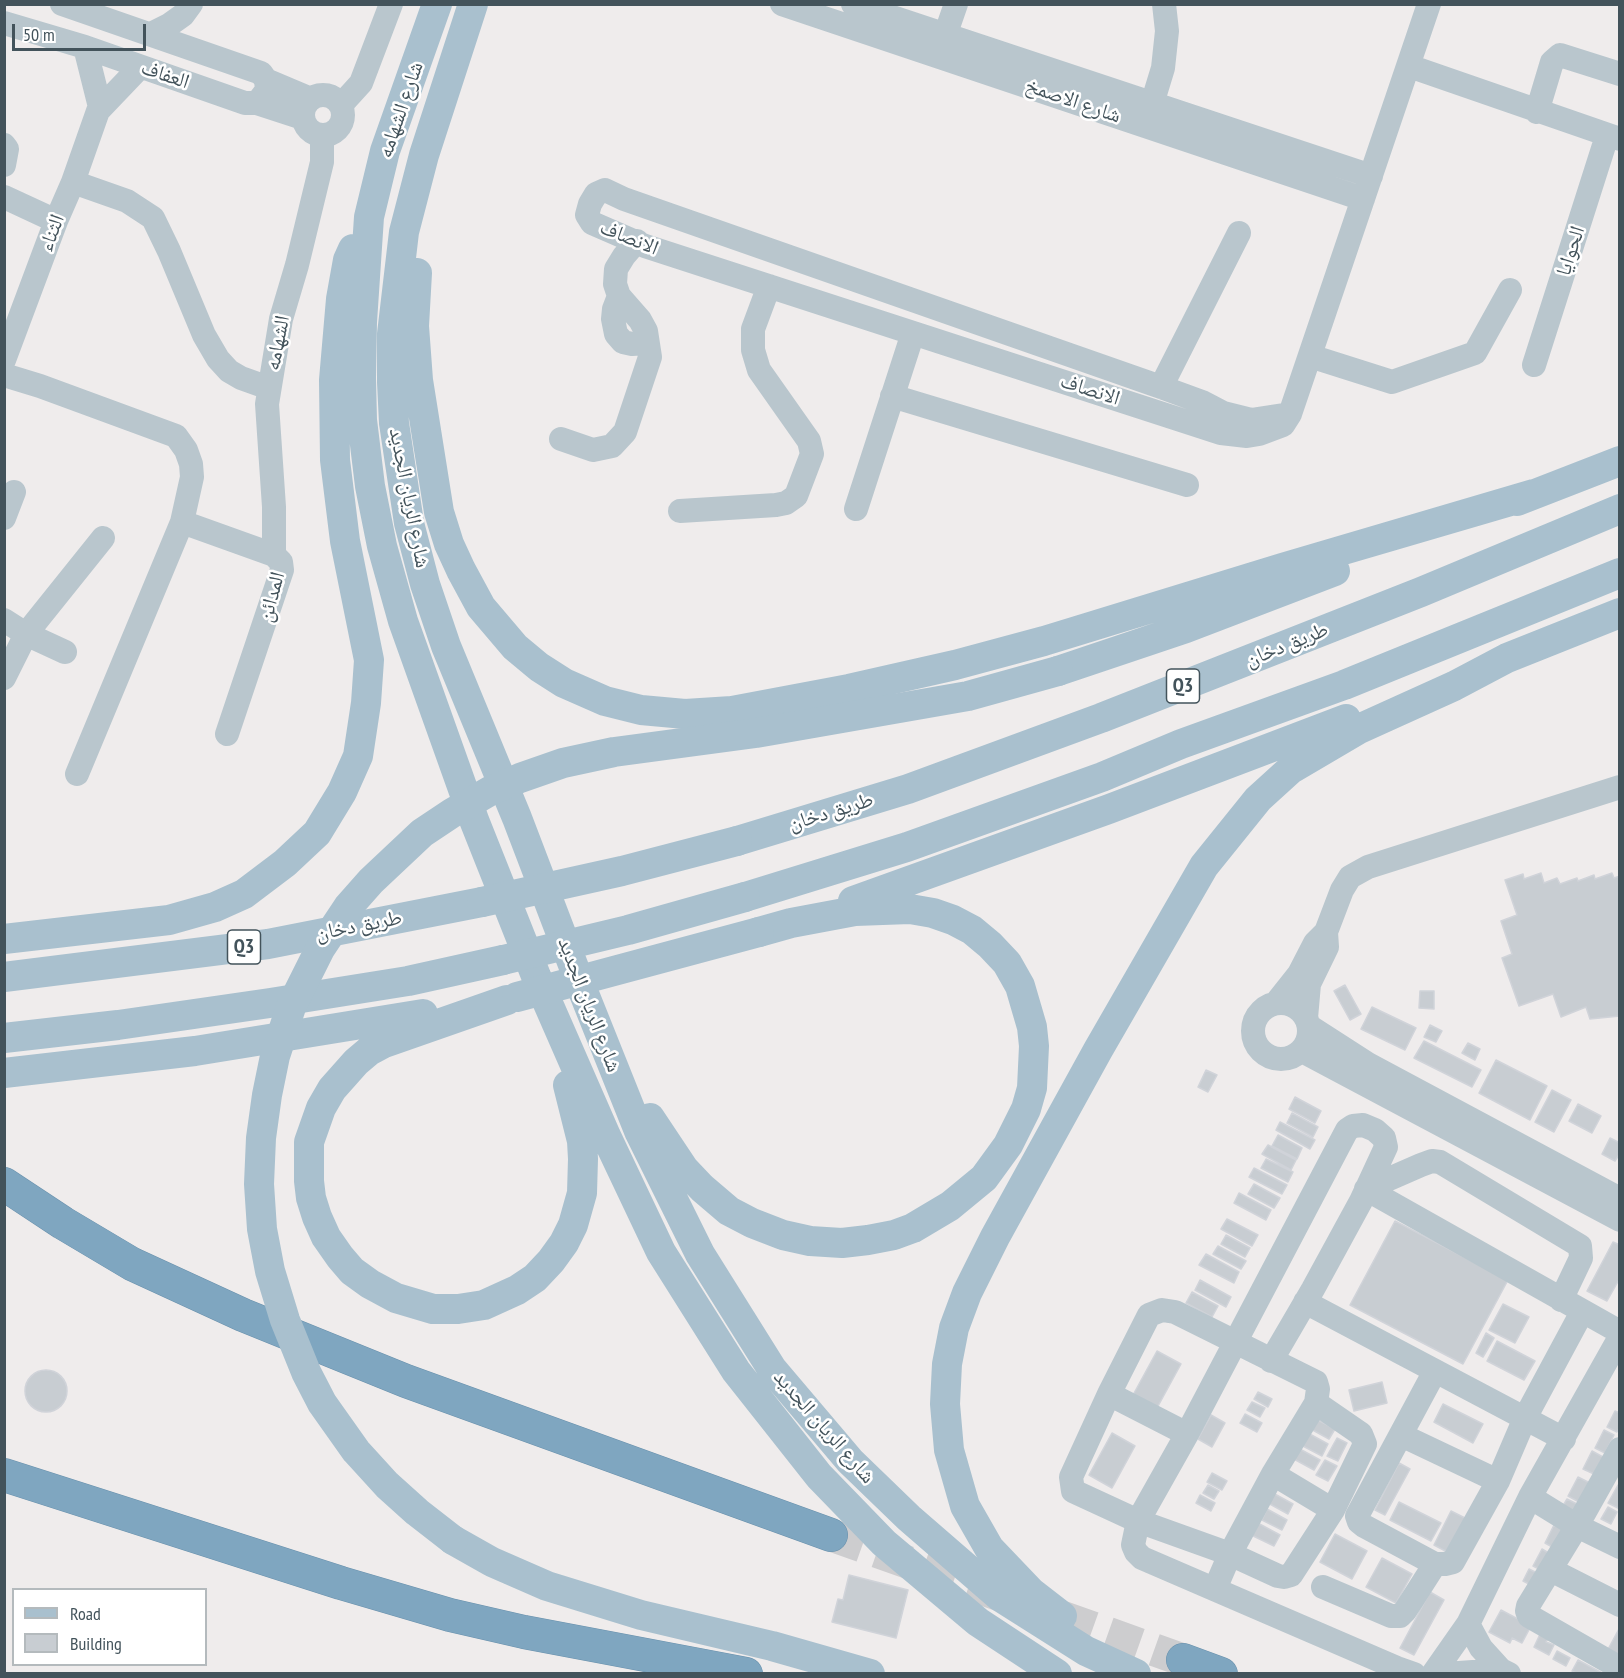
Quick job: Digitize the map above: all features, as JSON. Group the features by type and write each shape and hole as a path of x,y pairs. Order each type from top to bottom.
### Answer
{"highway":[{"path":"4,1184 63,1223 132,1264 243,1315 406,1381 831,1535"},
{"path":"4,1475 341,1583 450,1614 536,1634 746,1674"},
{"path":"1183,1660 1221,1674"}],"main road":[{"name":"شارع الشهامه","path":"369,217 385,152 437,4"},
{"name":"شارع الشهامه","path":"424,155 473,4"},
{"path":"424,155 415,337 418,380 433,481 439,512 449,543 482,607 516,647 539,667 564,683 604,701 641,710 685,714 732,711 849,689 955,665 1044,640 1534,494"},
{"name":"شارع الريان الجديد","path":"424,155 404,232 392,334 394,423 409,523 425,584 446,646 517,818 582,991 644,1141 700,1254 772,1369 850,1461 909,1518 999,1596 1086,1651 1136,1674"},
{"path":"4,939 169,920 215,908 244,894 285,863 317,832 342,792 358,756 366,703 369,660 345,541 335,460 334,380 341,299 348,260 369,217"},
{"name":"شارع الريان الجديد","path":"369,217 360,378 362,420 370,486 382,546 403,621 449,753 520,991 606,1136 661,1252 736,1371 819,1476 884,1543 978,1622 1057,1674"},
{"path":"870,1674 772,1646 641,1615 547,1587 492,1562 453,1540 387,1485 357,1451 322,1403 306,1372 285,1320 270,1271 262,1229 261,1138 275,1056 291,1007 320,949 348,907 371,881 422,833 490,791 519,778 563,763 614,752 756,733 957,698 1058,671 1186,628 1620,461"},
{"name":"طريق دخان","path":"4,977 268,944 482,902 622,871 738,841 908,789 1101,718 1421,592 1620,509"},
{"path":"4,1038 118,1026 408,981 628,930 745,897 908,847 1102,777 1181,744 1354,681 1620,573"},
{"path":"4,1073 195,1051 385,1021 520,991 791,923 1109,809 1620,613"},
{"path":"1149,1674 1089,1636 1031,1592 989,1548 965,1506 949,1450 945,1404 947,1364 954,1328 967,1293 995,1237 1098,1050 1204,866 1232,829 1258,799 1291,769 1321,750 1359,729 1454,686 1507,658"},
{"path":"582,991 607,1033 642,1104 684,1169 729,1211 783,1235 810,1241 842,1243 894,1235 933,1218 950,1206 984,1178 1008,1145 1032,1088 1034,1067 1032,1027 1020,986 1007,963 990,945 972,930 933,912 910,909 855,911 791,923"},
{"path":"520,991 582,1140 582,1184 576,1217 564,1244 551,1261 535,1278 517,1290 484,1305 458,1309 433,1309 418,1306 396,1298 352,1271 326,1237 311,1198 309,1181 309,1142 314,1124 332,1089 369,1051 520,991"}],"street":[{"name":"العفاف","path":"62,4 261,73 266,80 307,108"},
{"name":"العفاف","path":"151,34 183,15 192,4"},
{"name":"العفاف","path":"192,4 200,53"},
{"path":"341,105 361,83 391,4"},
{"name":"شارع الاصمخ","path":"782,4 1152,104 1371,176"},
{"name":"شارع الاصمخ","path":"853,4 942,46 1363,199"},
{"path":"942,46 956,4"},
{"path":"1152,104 1163,68 1167,31 1164,4"},
{"path":"1290,414 1429,4"},
{"name":"العفاف","path":"4,23 85,47 245,103 307,108"},
{"path":"85,47 100,107"},
{"path":"1537,112 1552,62 1560,55 1620,74"},
{"name":"الحوايا","path":"1409,66 1613,138 1534,365"},
{"name":"الثناء","path":"4,360 100,107 140,67"},
{"path":"257,103 267,90 266,80"},
{"path":"324,94 337,100 341,105 343,112 340,126 336,131 322,135 310,130 307,108 324,94"},
{"name":"الشهامه","path":"274,555 274,507 267,404 281,319 297,265 322,162 322,135"},
{"path":"4,144 7,148 4,165"},
{"path":"73,182 127,201 153,218 204,335 218,358 235,374 269,388"},
{"name":"الانصاف","path":"605,190 624,199 1161,387 1202,402 1223,413 1251,420 1290,414 1283,425 1259,434 1247,436 1221,433 645,246 592,223 587,215 590,204 596,194 605,190"},
{"path":"4,197 56,221"},
{"path":"1161,387 1239,234"},
{"path":"561,439 593,450 612,446 625,432 650,357 647,343 623,342 615,334 613,319 619,296 615,284 616,270 624,256 637,242"},
{"path":"680,511 776,505 786,503 796,496 812,454 809,441 759,370 753,350 753,329 769,286"},
{"path":"1310,356 1392,382 1474,353 1510,290"},
{"path":"856,509 913,333"},
{"path":"4,375 176,436 186,450 191,464 192,477 182,522 77,774"},
{"path":"892,396 1187,485"},
{"path":"4,518 14,492"},
{"name":"المدائن","path":"182,522 274,555 281,562 282,570 227,734"},
{"path":"4,678 26,634 103,538"},
{"path":"4,620 26,634 65,652"},
{"path":"1326,932 1327,947 1309,984 1307,1043 1302,1051 1286,1059 1269,1057 1256,1045 1253,1027 1256,1019 1260,1012 1276,1003 1299,974 1315,944 1326,932 1342,890 1350,877 1368,867 1620,787"},
{"path":"1276,1003 1293,1006 1308,1022 1368,1064 1620,1199"},
{"path":"1302,1051 1620,1220"},
{"path":"1270,1360 1305,1302 1386,1147 1384,1138 1375,1130 1363,1125 1353,1126 1347,1130 1187,1434 1138,1521 1133,1545 1142,1558 1414,1674"},
{"path":"1366,1189 1421,1165 1432,1161 1440,1162 1580,1246 1581,1258 1561,1300"},
{"path":"1366,1189 1620,1332"},
{"path":"1305,1302 1564,1439"},
{"path":"1215,1589 1230,1554 1273,1474 1316,1403 1318,1389 1316,1382 1174,1312 1162,1310 1149,1315 1071,1477 1073,1491 1138,1521 1230,1554 1278,1576 1291,1575 1333,1509 1365,1444 1361,1434 1316,1403"},
{"path":"1435,1371 1357,1516 1359,1522 1364,1526 1435,1564 1453,1562 1498,1481 1525,1418 1582,1312"},
{"path":"1432,1674 1468,1624 1530,1497 1620,1338"},
{"path":"1109,1394 1187,1434"},
{"path":"1401,1435 1498,1481"},
{"path":"1620,1449 1613,1478 1577,1526 1527,1611 1529,1616 1620,1668"},
{"path":"1273,1474 1333,1509"},
{"path":"1530,1497 1577,1526 1620,1548"},
{"path":"1323,1587 1391,1616 1400,1616 1435,1564"},
{"path":"1551,1570 1620,1605"},
{"path":"1468,1624 1481,1648 1505,1672"},
{"path":"1445,1674 1505,1672"}],"building":[{"path":"1541,873 1544,883 1557,878 1560,884 1594,875 1595,879 1612,873 1614,878 1620,876 1620,1016 1590,1019 1586,1007 1561,1017 1553,994 1519,1006 1502,958 1512,954 1501,921 1517,915 1505,880 1523,874 1524,879"},
{"path":"1345,985 1361,1014 1350,1020 1334,991"},
{"path":"1420,991 1434,991 1434,1009 1419,1008"},
{"path":"1372,1007 1416,1028 1405,1050 1361,1029"},
{"path":"1430,1025 1442,1031 1436,1042 1424,1037"},
{"path":"1424,1041 1481,1070 1472,1087 1414,1058"},
{"path":"1468,1043 1480,1049 1475,1060 1462,1053"},
{"path":"1496,1060 1547,1086 1530,1120 1479,1093"},
{"path":"1206,1070 1217,1075 1208,1092 1198,1087"},
{"path":"1552,1090 1571,1100 1554,1132 1535,1122"},
{"path":"1295,1097 1321,1111 1315,1123 1289,1109"},
{"path":"1578,1104 1601,1116 1592,1133 1569,1121"},
{"path":"1292,1113 1318,1127 1313,1137 1287,1123"},
{"path":"1280,1122 1315,1140 1310,1149 1276,1130"},
{"path":"1278,1135 1302,1148 1297,1159 1272,1146"},
{"path":"1610,1138 1620,1143 1620,1153 1615,1161 1602,1154"},
{"path":"1268,1145 1296,1160 1291,1170 1262,1154"},
{"path":"1266,1159 1293,1172 1288,1182 1261,1168"},
{"path":"1254,1168 1287,1185 1282,1194 1249,1177"},
{"path":"1254,1184 1280,1198 1274,1208 1248,1194"},
{"path":"1239,1193 1271,1210 1266,1220 1234,1203"},
{"path":"1227,1219 1258,1235 1252,1246 1221,1229"},
{"path":"1395,1221 1508,1280 1463,1364 1350,1305"},
{"path":"1226,1235 1250,1248 1245,1257 1221,1244"},
{"path":"1613,1242 1620,1245 1620,1278 1607,1301 1587,1291"},
{"path":"1218,1246 1246,1261 1241,1269 1213,1254"},
{"path":"1206,1254 1239,1272 1234,1283 1199,1265"},
{"path":"1200,1280 1231,1297 1226,1307 1195,1290"},
{"path":"1192,1292 1218,1306 1212,1317 1186,1303"},
{"path":"1503,1304 1529,1317 1515,1343 1489,1330"},
{"path":"1486,1333 1494,1338 1483,1357 1476,1353"},
{"path":"1497,1341 1535,1361 1524,1380 1487,1361"},
{"path":"1157,1351 1181,1364 1157,1408 1133,1395"},
{"path":"46,1370 54,1371 61,1376 66,1383 66,1399 61,1406 54,1411 46,1412 38,1411 31,1406 26,1399 25,1391 26,1383 31,1376 38,1371"},
{"path":"1382,1382 1387,1403 1354,1411 1349,1390"},
{"path":"1258,1392 1272,1399 1268,1407 1254,1399"},
{"path":"1252,1402 1265,1408 1260,1417 1247,1410"},
{"path":"1443,1404 1483,1424 1473,1443 1434,1422"},
{"path":"1615,1411 1620,1413 1620,1426 1617,1432 1607,1427"},
{"path":"1245,1414 1262,1423 1257,1432 1240,1423"},
{"path":"1211,1415 1225,1423 1212,1447 1198,1439"},
{"path":"1314,1418 1335,1429 1329,1439 1309,1428"},
{"path":"1604,1430 1614,1435 1605,1453 1595,1448"},
{"path":"1306,1432 1328,1444 1322,1456 1299,1444"},
{"path":"1112,1433 1135,1446 1112,1488 1089,1475"},
{"path":"1337,1438 1347,1443 1338,1461 1327,1456"},
{"path":"1298,1448 1320,1460 1314,1470 1292,1458"},
{"path":"1592,1451 1603,1457 1594,1474 1583,1469"},
{"path":"1325,1460 1337,1466 1328,1481 1316,1475"},
{"path":"1399,1463 1410,1469 1385,1515 1375,1510"},
{"path":"1212,1473 1227,1481 1222,1490 1207,1482"},
{"path":"1578,1477 1590,1483 1579,1502 1568,1496"},
{"path":"1208,1485 1219,1491 1214,1499 1203,1493"},
{"path":"1620,1485 1620,1509 1608,1503"},
{"path":"1273,1493 1293,1504 1288,1514 1268,1503"},
{"path":"1200,1495 1215,1503 1211,1511 1196,1503"},
{"path":"1567,1499 1577,1504 1571,1516 1560,1511"},
{"path":"1399,1502 1441,1523 1431,1541 1390,1520"},
{"path":"1608,1507 1617,1512 1611,1524 1601,1519"},
{"path":"1267,1509 1287,1520 1282,1530 1262,1520"},
{"path":"1451,1511 1469,1520 1451,1554 1434,1545"},
{"path":"1254,1521 1280,1535 1274,1546 1247,1533"},
{"path":"1554,1525 1564,1530 1554,1548 1545,1543"},
{"path":"1335,1534 1367,1551 1352,1579 1320,1562"},
{"path":"1542,1549 1552,1555 1543,1571 1533,1566"},
{"path":"1382,1558 1412,1574 1396,1603 1366,1587"},
{"path":"1529,1569 1541,1575 1535,1587 1523,1581"},
{"path":"849,1575 908,1590 896,1638 832,1622 838,1599 843,1600"},
{"path":"1430,1592 1444,1600 1414,1655 1400,1648"},
{"path":"1501,1610 1531,1626 1522,1643 1512,1638 1510,1643 1489,1632"},
{"path":"1620,1627 1620,1660 1606,1653"},
{"path":"1541,1632 1550,1636 1546,1642 1554,1645 1549,1655 1534,1647"},
{"path":"1557,1651 1570,1658 1566,1666 1553,1659"},
{"path":"1578,1660 1604,1674 1578,1674 1572,1671"}],"tunnel":[{"path":"831,1535 1183,1660"}]}
